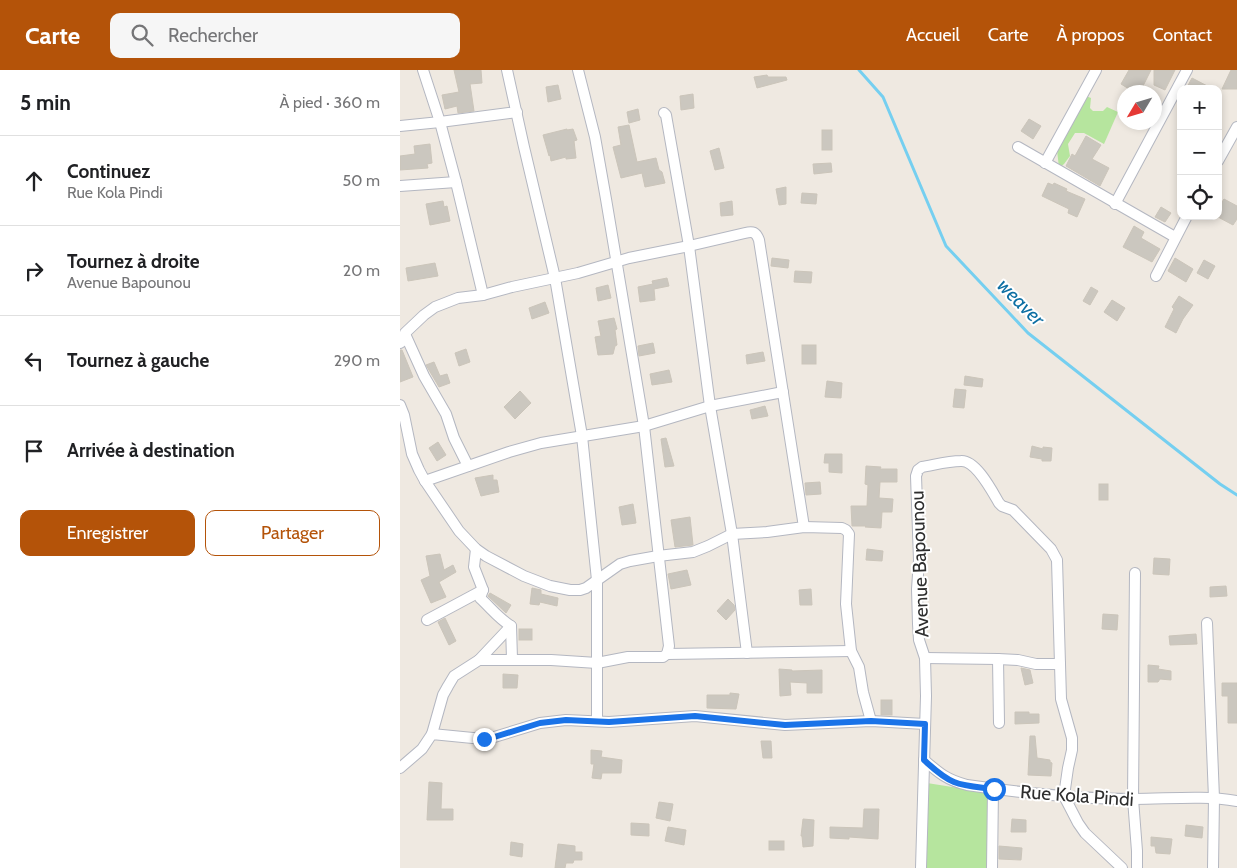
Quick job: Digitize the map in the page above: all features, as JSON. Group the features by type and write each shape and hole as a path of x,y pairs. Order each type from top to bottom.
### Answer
{"street":[{"path":"422,70 440,122 483,296"},
{"path":"507,70 555,278 582,436 596,580 597,720"},
{"path":"578,70 606,199 644,426 669,646 667,654"},
{"path":"1045,162 1096,70"},
{"path":"1115,204 1187,70"},
{"path":"400,126 517,112"},
{"path":"664,113 677,174 689,246 710,406 732,534 747,652"},
{"path":"1222,154 1237,127"},
{"path":"1018,147 1176,238"},
{"path":"400,186 456,182"},
{"path":"1156,276 1185,220"},
{"path":"468,466 454,438 446,414 402,338 424,315 435,307 458,298 483,296 512,287 578,273 629,258 751,232 756,234 759,240 804,527"},
{"path":"425,481 541,443 644,426 710,406 782,392"},
{"path":"400,405 404,415 412,454 419,470 459,530 476,549 486,556 524,576 550,586 580,590 586,588 620,564 658,556 693,552 732,534 804,527 842,528 846,530 849,534 846,604 851,651 859,667 863,692 871,721"},
{"name":"Avenue Bapounou","path":"919,867 926,696 925,658 919,640 918,624 919,560 916,476 918,470 922,467 963,460 972,465 982,476 999,503 1013,510 1051,549 1056,560 1060,664"},
{"path":"476,549 474,567 483,590 480,598 499,618 511,626"},
{"path":"1136,572 1133,799 1137,868"},
{"path":"427,620 483,590"},
{"path":"1207,623 1214,798 1213,868"},
{"path":"511,626 512,659"},
{"path":"400,768 422,749 432,734 443,695 454,676 480,660 511,626"},
{"path":"480,660 551,660 597,663 628,657 663,657 667,654 851,651"},
{"path":"925,658 998,659 1018,660 1036,664 1060,664 1061,699 1072,738 1072,750 1064,796 1085,833 1122,868"},
{"path":"998,659 998,723"},
{"path":"432,734 484,739 540,723 566,720 609,722 695,716 785,725 871,721 925,724"},
{"name":"Rue Kola Pindi","path":"924,760 954,782 994,789 1064,796 1133,799 1214,798 1237,801"},
{"path":"992,868 994,789"}],"green space":[{"path":"1086,96 1091,98 1090,108 1093,111 1103,111 1107,107 1117,112 1104,144 1084,133 1075,133 1068,144 1070,156 1059,168 1057,150"},
{"path":"927,783 990,793 988,868 926,868"}],"building":[{"path":"454,70 481,70 482,83 470,84 474,111 458,113 457,106 445,109 442,95 459,92"},
{"path":"1129,70 1151,70 1144,85 1121,84"},
{"path":"1154,70 1175,70 1165,90 1162,89 1162,85 1154,85"},
{"path":"1231,70 1237,70 1237,89 1222,89"},
{"path":"767,75 768,77 786,77 787,80 757,88 754,77"},
{"path":"1192,78 1205,85 1188,85"},
{"path":"558,85 561,99 548,102 546,87"},
{"path":"693,94 694,108 681,110 680,96"},
{"path":"638,109 640,120 629,123 627,112"},
{"path":"1029,119 1041,126 1033,139 1021,131"},
{"path":"629,125 637,162 656,158 665,183 645,187 642,173 621,178 613,147 621,145 618,127"},
{"path":"573,129 577,140 574,141 576,158 566,159 566,157 551,161 543,135"},
{"path":"822,130 832,130 832,150 822,150"},
{"path":"1086,136 1101,145 1092,159 1109,168 1100,186 1066,166 1072,154 1075,156"},
{"path":"430,144 432,163 427,164 428,168 400,170 400,156 415,154 414,146"},
{"path":"719,148 724,168 715,170 710,151"},
{"path":"831,163 832,172 814,174 813,164"},
{"path":"1048,183 1053,185 1054,183 1067,189 1066,191 1085,199 1077,217 1068,213 1069,209 1042,196"},
{"path":"786,187 786,204 779,205 776,189"},
{"path":"802,193 817,194 816,204 801,203"},
{"path":"1224,199 1237,206 1237,219 1233,225 1222,219 1222,202"},
{"path":"443,201 444,207 447,206 450,221 430,225 426,204"},
{"path":"732,201 733,215 721,216 720,203"},
{"path":"1161,207 1171,213 1165,222 1155,217"},
{"path":"1134,226 1144,232 1141,238 1160,249 1152,262 1123,247"},
{"path":"772,258 789,260 788,268 771,266"},
{"path":"1175,258 1193,269 1186,282 1168,271"},
{"path":"1204,260 1215,266 1208,279 1197,273"},
{"path":"435,263 438,276 408,281 406,268"},
{"path":"795,271 812,272 811,283 794,282"},
{"path":"667,278 669,286 654,289 655,300 640,302 638,287 653,284 652,281"},
{"path":"608,285 611,298 598,301 596,288"},
{"path":"1091,287 1098,291 1090,305 1083,301"},
{"path":"1179,296 1193,305 1176,333 1165,327 1174,309 1172,307"},
{"path":"1112,300 1125,308 1117,321 1104,312"},
{"path":"545,302 549,313 532,319 529,308"},
{"path":"614,318 617,329 615,330 617,345 613,354 598,355 595,337 601,336 598,321"},
{"path":"653,343 655,353 639,356 638,346"},
{"path":"802,345 816,345 816,364 802,364"},
{"path":"466,349 470,362 459,366 455,353"},
{"path":"400,350 402,350 413,377 400,382"},
{"path":"763,352 765,361 747,364 746,355"},
{"path":"434,362 440,376 447,374 450,383 439,387 426,365"},
{"path":"669,370 672,382 652,385 650,374"},
{"path":"965,376 983,379 982,387 964,385"},
{"path":"827,381 842,383 841,398 825,397"},
{"path":"955,389 966,390 964,408 953,407"},
{"path":"520,391 531,403 515,419 504,407"},
{"path":"765,406 768,416 752,419 750,410"},
{"path":"666,438 674,466 665,467 661,439"},
{"path":"438,442 446,455 437,461 429,448"},
{"path":"1032,446 1043,449 1043,447 1052,448 1051,461 1042,461 1042,459 1030,457"},
{"path":"825,454 842,454 842,473 829,472 829,463 824,463"},
{"path":"866,466 881,467 880,469 897,469 897,482 880,482 879,498 893,499 892,512 882,512 881,528 852,526 851,506 867,506 868,485 865,484"},
{"path":"493,475 493,480 497,480 499,492 481,496 475,478"},
{"path":"820,482 821,494 806,495 805,483"},
{"path":"1099,484 1108,484 1108,500 1099,500"},
{"path":"633,504 636,523 622,525 619,507"},
{"path":"690,517 693,545 675,547 671,520"},
{"path":"867,549 883,551 882,561 866,560"},
{"path":"440,554 444,570 453,565 456,572 439,582 446,597 431,603 421,580 430,576 426,556"},
{"path":"1154,558 1170,559 1169,575 1153,574"},
{"path":"687,570 691,585 671,589 668,574"},
{"path":"1226,586 1227,596 1210,597 1210,587"},
{"path":"532,588 541,590 541,594 558,598 557,606 540,602 539,605 530,604"},
{"path":"811,589 812,605 800,605 799,590"},
{"path":"490,593 511,605 506,613 488,596"},
{"path":"728,599 734,605 735,610 726,620 717,611"},
{"path":"1103,614 1118,615 1117,630 1102,629"},
{"path":"445,618 456,641 449,645 438,622"},
{"path":"519,629 532,629 532,640 519,640"},
{"path":"1196,634 1197,644 1170,645 1169,636"},
{"path":"1148,665 1159,666 1158,669 1171,671 1171,680 1160,679 1158,682 1148,682"},
{"path":"1021,668 1030,670 1033,683 1025,685"},
{"path":"779,669 792,671 822,670 822,693 807,693 807,683 790,682 791,695 780,696"},
{"path":"503,674 518,675 517,688 503,688"},
{"path":"1222,683 1237,683 1237,723 1228,723 1228,696 1222,696"},
{"path":"730,693 739,694 736,709 707,708 707,695 730,695"},
{"path":"881,700 892,700 892,715 881,715"},
{"path":"1015,712 1039,714 1039,723 1015,724"},
{"path":"1030,736 1035,736 1037,758 1050,760 1052,763 1051,776 1028,775"},
{"path":"761,741 771,741 772,758 763,758"},
{"path":"591,750 602,751 601,757 622,760 621,773 602,773 601,779 592,778 594,764 591,764"},
{"path":"429,782 442,783 441,809 453,809 453,820 427,820"},
{"path":"659,802 673,804 670,821 656,818"},
{"path":"864,809 879,809 878,839 830,838 830,827 863,828"},
{"path":"803,819 814,820 813,846 803,847 801,836"},
{"path":"1012,819 1026,820 1026,832 1011,832"},
{"path":"631,823 649,824 649,836 631,835"},
{"path":"1186,825 1203,827 1202,838 1185,836"},
{"path":"668,827 686,830 684,845 665,841"},
{"path":"1151,837 1172,839 1170,854 1156,853 1155,846 1151,846"},
{"path":"769,841 784,841 784,850 769,850"},
{"path":"511,842 523,844 522,857 510,855"},
{"path":"558,844 575,846 575,852 582,852 582,860 566,863 565,868 555,868"},
{"path":"999,846 1022,848 1021,860 999,859"}],"waterway":[{"name":"weaver","path":"859,70 883,97 946,246 1028,333 1220,484 1237,495"}],"route":[{"path":"484,739 540,723 566,720 609,722 659,717 695,716 785,725 871,721 925,724 924,760 954,782 994,789"}]}
